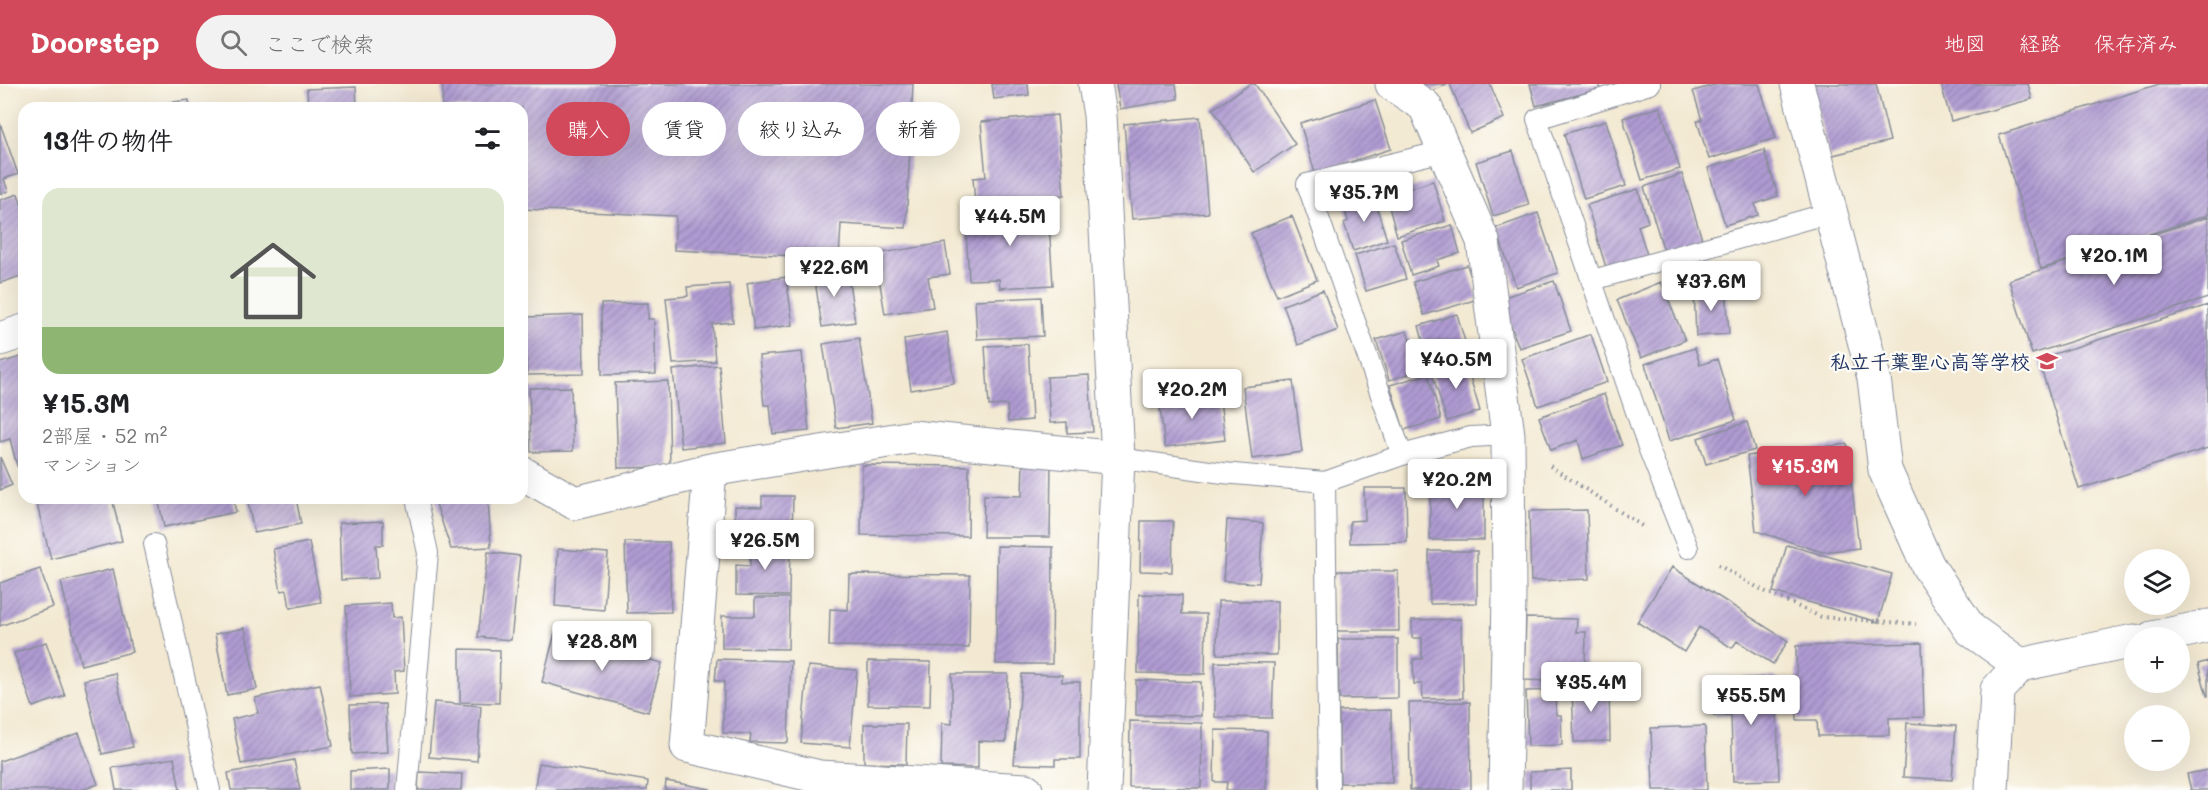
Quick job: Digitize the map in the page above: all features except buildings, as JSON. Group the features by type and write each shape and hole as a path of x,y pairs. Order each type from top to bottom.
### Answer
{"street":[{"path":"1095,84 1100,115 1118,458 1104,790"},
{"path":"1392,84 1425,106 1483,241 1508,435 1509,597 1505,790"},
{"path":"1797,84 1874,378 1885,470 1928,566 1970,628 2020,666"},
{"path":"0,339 18,333"},
{"path":"528,476 575,503 710,470 913,437 1118,458"},
{"path":"710,470 687,746 820,777 1026,790"},
{"path":"2190,630 2208,626"},
{"path":"1992,790 1997,690 2020,666 2124,643"}],"lane":[{"path":"1650,84 1537,118 1649,450 1688,548"},
{"path":"1402,455 1307,184 1444,151"},
{"path":"1593,280 1832,212"},
{"path":"1118,458 1223,473 1325,482 1402,455 1472,437 1508,435"},
{"path":"1325,482 1329,790"},
{"path":"407,790 428,553 417,504"},
{"path":"154,544 210,790"}],"path":[{"path":"1508,435 1633,522 1688,548 1764,591 1821,617 1970,628"}],"place":[{"name":"私立千葉聖心高等学校","path":"2047,361"}]}
